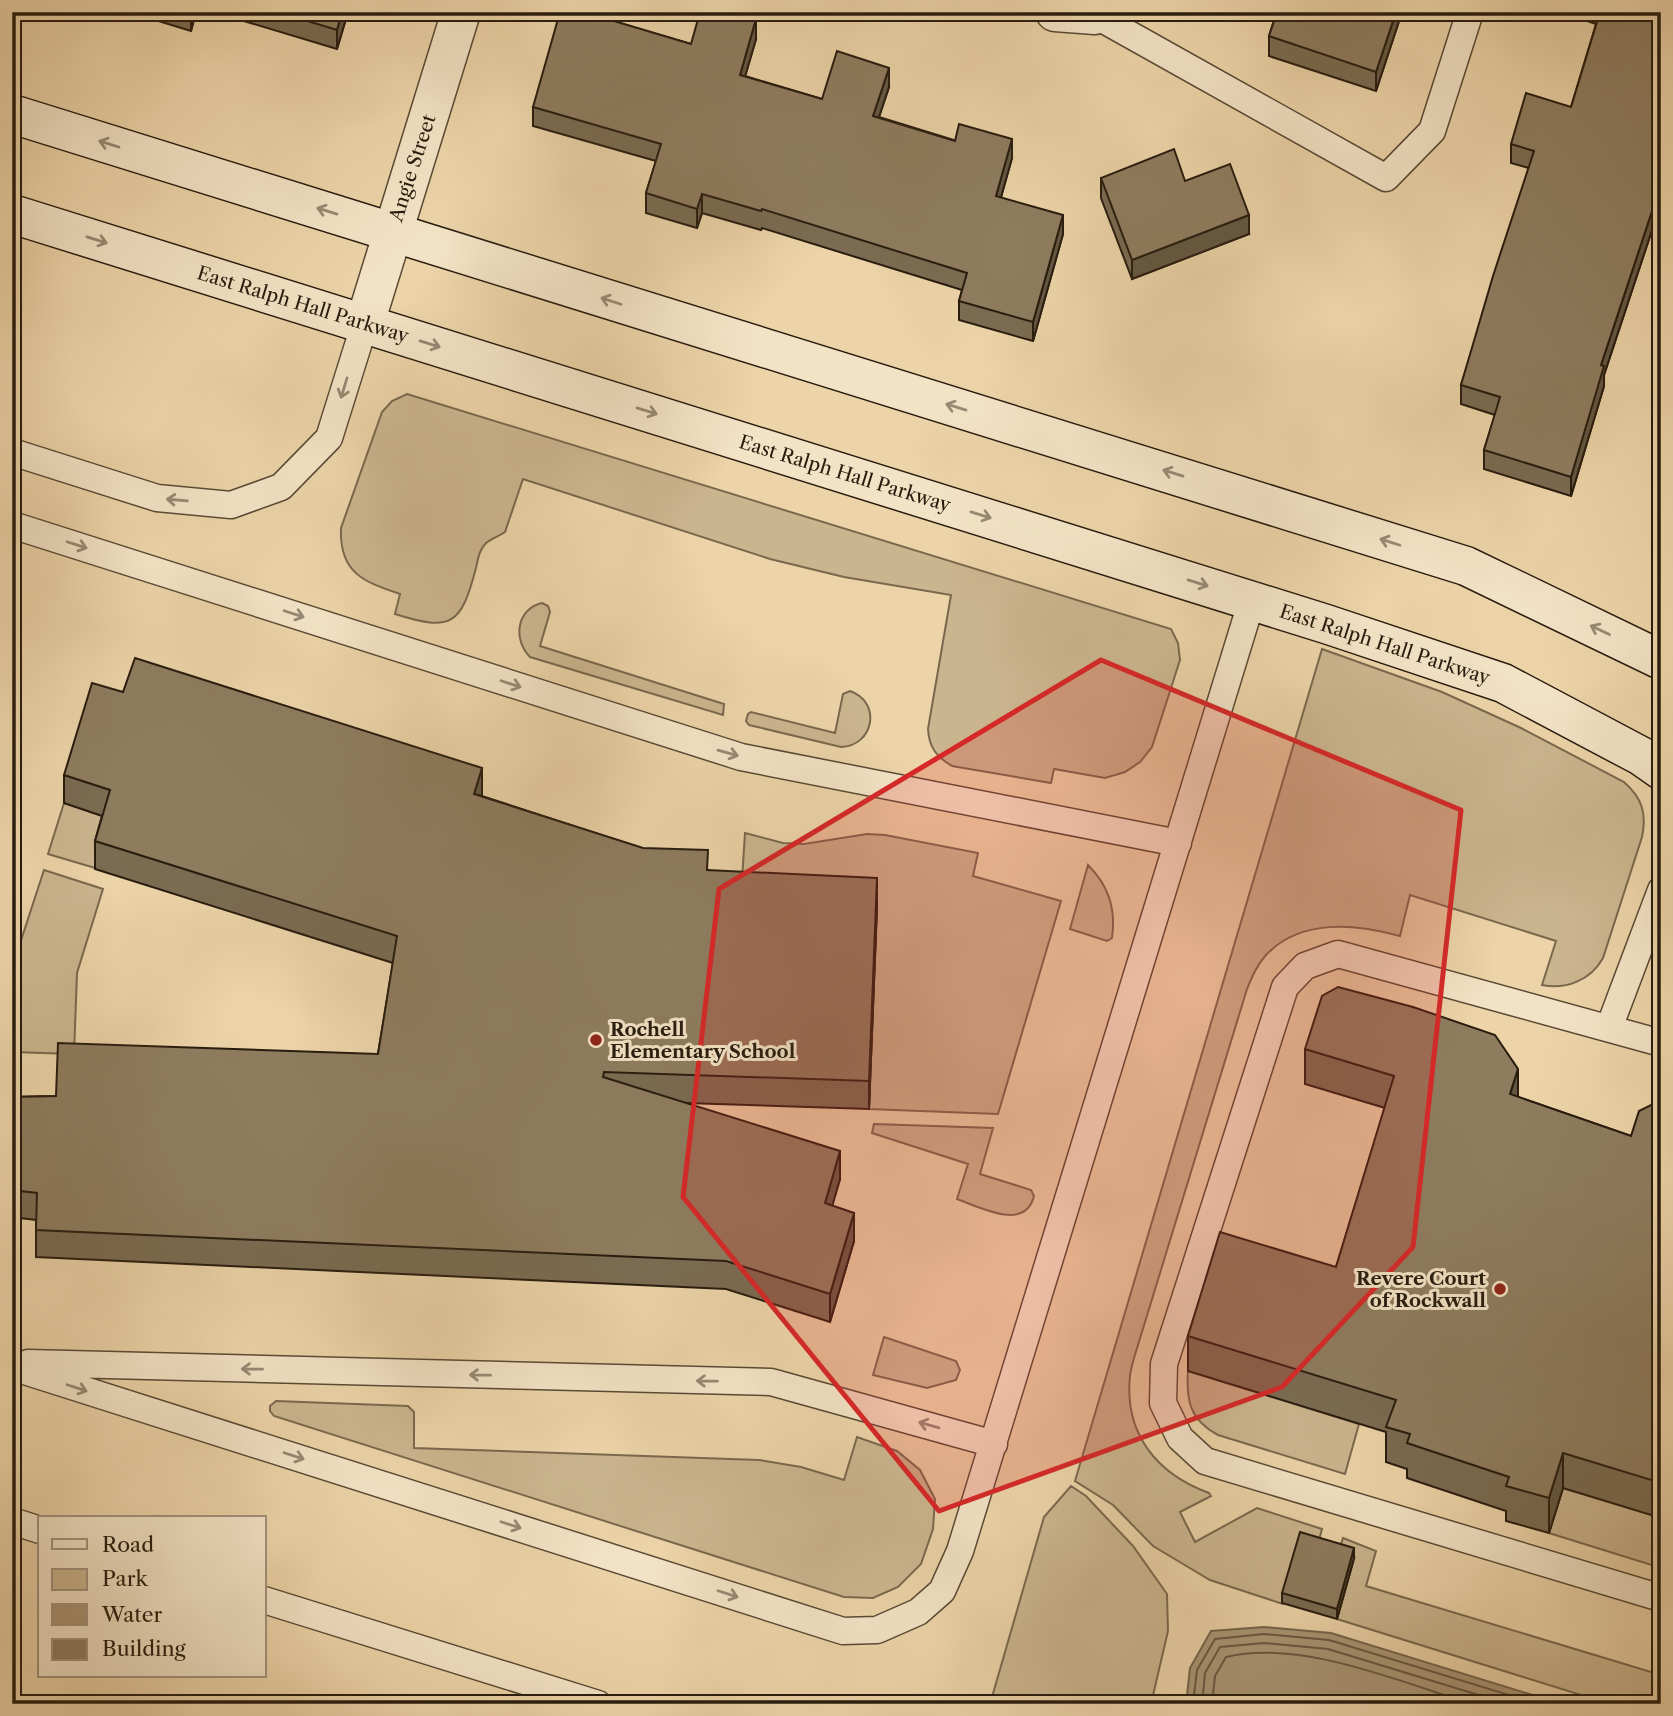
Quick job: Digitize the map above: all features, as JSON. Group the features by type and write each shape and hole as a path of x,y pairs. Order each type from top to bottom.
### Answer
{"main road":[{"name":"Angie Street","path":"365,323 461,12"},
{"path":"1055,12 1096,14"},
{"path":"12,114 1466,566 1660,655"},
{"name":"East Ralph Hall Parkway","path":"12,214 1252,600 1503,683 1641,756 1661,770"}],"lane":[{"path":"1096,14 1386,178 1432,131 1470,12"},
{"path":"12,452 157,498 231,505 281,487 329,438 365,323"},
{"path":"12,525 741,757 1178,843"},
{"path":"12,1365 843,1631 877,1630 918,1612 942,1591 960,1551 1252,600"},
{"path":"1609,1028 1661,890"},
{"path":"1661,1043 1338,954 1306,966 1285,987 1164,1364 1163,1403 1180,1438 1205,1461 1661,1598"},
{"path":"12,1365 771,1382 994,1444"},
{"path":"12,1521 38,1529"},
{"path":"266,1601 548,1696 598,1704"}],"highlighted area":[{"path":"1101,660 1461,810 1413,1247 1282,1387 939,1511 683,1197 719,889"}],"green space":[{"path":"407,394 1171,629 1178,643 1180,660 1152,747 1140,762 1125,772 1105,778 1054,769 1051,783 952,766 935,751 928,729 951,595 844,577 770,559 523,479 505,532 486,543 480,552 471,587 459,612 442,622 414,620 395,614 400,594 375,585 356,573 344,556 341,528 382,412 392,401"},
{"path":"542,603 548,606 550,612 540,646 724,704 723,715 530,657 521,642 520,626 527,612"},
{"path":"1322,649 1442,692 1521,728 1624,782 1639,800 1644,821 1642,837 1603,958 1592,972 1577,982 1560,986 1542,985 1556,941 1410,895 1400,936 1347,927 1329,927 1295,935 1266,955 1247,989 1133,1360 1130,1397 1132,1416 1148,1449 1174,1475 1211,1496 1180,1512 1195,1542 1257,1508 1322,1529 1317,1547 1300,1543 1283,1604 1210,1580 1153,1546 1113,1505 1075,1481"},
{"path":"850,691 867,704 870,713 867,732 852,745 841,747 749,725 746,721 751,712 835,733 843,694"},
{"path":"64,803 110,818 95,868 48,854"},
{"path":"745,833 783,843 804,844 867,834 885,835 978,853 973,876 1061,901 998,1114 869,1109 877,906 742,880"},
{"path":"1088,865 1101,881 1112,908 1112,938 1107,941 1070,929"},
{"path":"44,870 103,889 77,973 74,1054 12,1052 12,968"},
{"path":"874,1124 993,1128 980,1174 1031,1190 1034,1196 1029,1207 1021,1213 1001,1214 957,1199 968,1164 872,1133"},
{"path":"884,1337 956,1361 960,1370 956,1380 927,1388 873,1375"},
{"path":"1188,1371 1359,1424 1345,1474 1218,1435 1201,1423 1192,1409 1188,1392"},
{"path":"276,1401 408,1406 414,1412 414,1448 759,1460 801,1467 844,1480 857,1437 897,1451 920,1470 935,1499 933,1529 921,1564 898,1587 873,1598 844,1597 274,1416 270,1406"},
{"path":"1071,1486 1086,1496 1133,1546 1167,1594 1168,1631 1151,1704 990,1704 1044,1517"},
{"path":"1563,1488 1661,1518 1661,1568 1549,1533"},
{"path":"1343,1538 1376,1551 1366,1586 1661,1675 1661,1704 1610,1704 1337,1619 1354,1559 1338,1553"}],"water":[{"path":"1264,1627 1331,1633 1562,1704 1186,1704 1190,1668 1211,1631"}],"building":[{"path":"278,12 342,12 337,30"},
{"path":"560,12 616,12 614,21 691,44 700,12 732,12 756,19 740,75 822,99 837,51 889,68 873,116 955,141 959,124 1012,139 996,196 1063,215 1033,322 959,301 967,273 762,209 761,211 702,194 697,209 646,193 661,144 533,107"},
{"path":"1277,12 1396,12 1376,72 1269,36"},
{"path":"1600,12 1661,12 1661,184 1601,365 1604,366 1571,477 1484,450 1500,397 1461,385 1534,151 1511,144 1526,93 1571,107"},
{"path":"1174,149 1185,181 1230,164 1249,215 1132,260 1101,178"},
{"path":"135,658 482,768 474,794 643,848 708,850 707,870 877,878 869,1081 604,1072 603,1077 840,1151 825,1203 854,1213 830,1294 726,1261 36,1230 37,1193 12,1190 12,1097 56,1096 58,1043 378,1054 397,936 95,841 110,790 64,775 92,683 123,692"},
{"name":"Revere Court of Rockwall","path":"1338,987 1413,1007 1495,1035 1518,1069 1510,1094 1631,1136 1639,1111 1661,1100 1661,1483 1563,1453 1549,1498 1506,1486 1509,1477 1407,1443 1410,1434 1386,1427 1396,1400 1188,1336 1220,1232 1336,1267 1394,1076 1305,1049 1322,996"},
{"path":"1300,1532 1354,1548 1337,1609 1282,1593"}],"place":[{"name":"Rochell Elementary School","path":"596,1040"},
{"name":"Revere Court of Rockwall","path":"1500,1289"}]}
